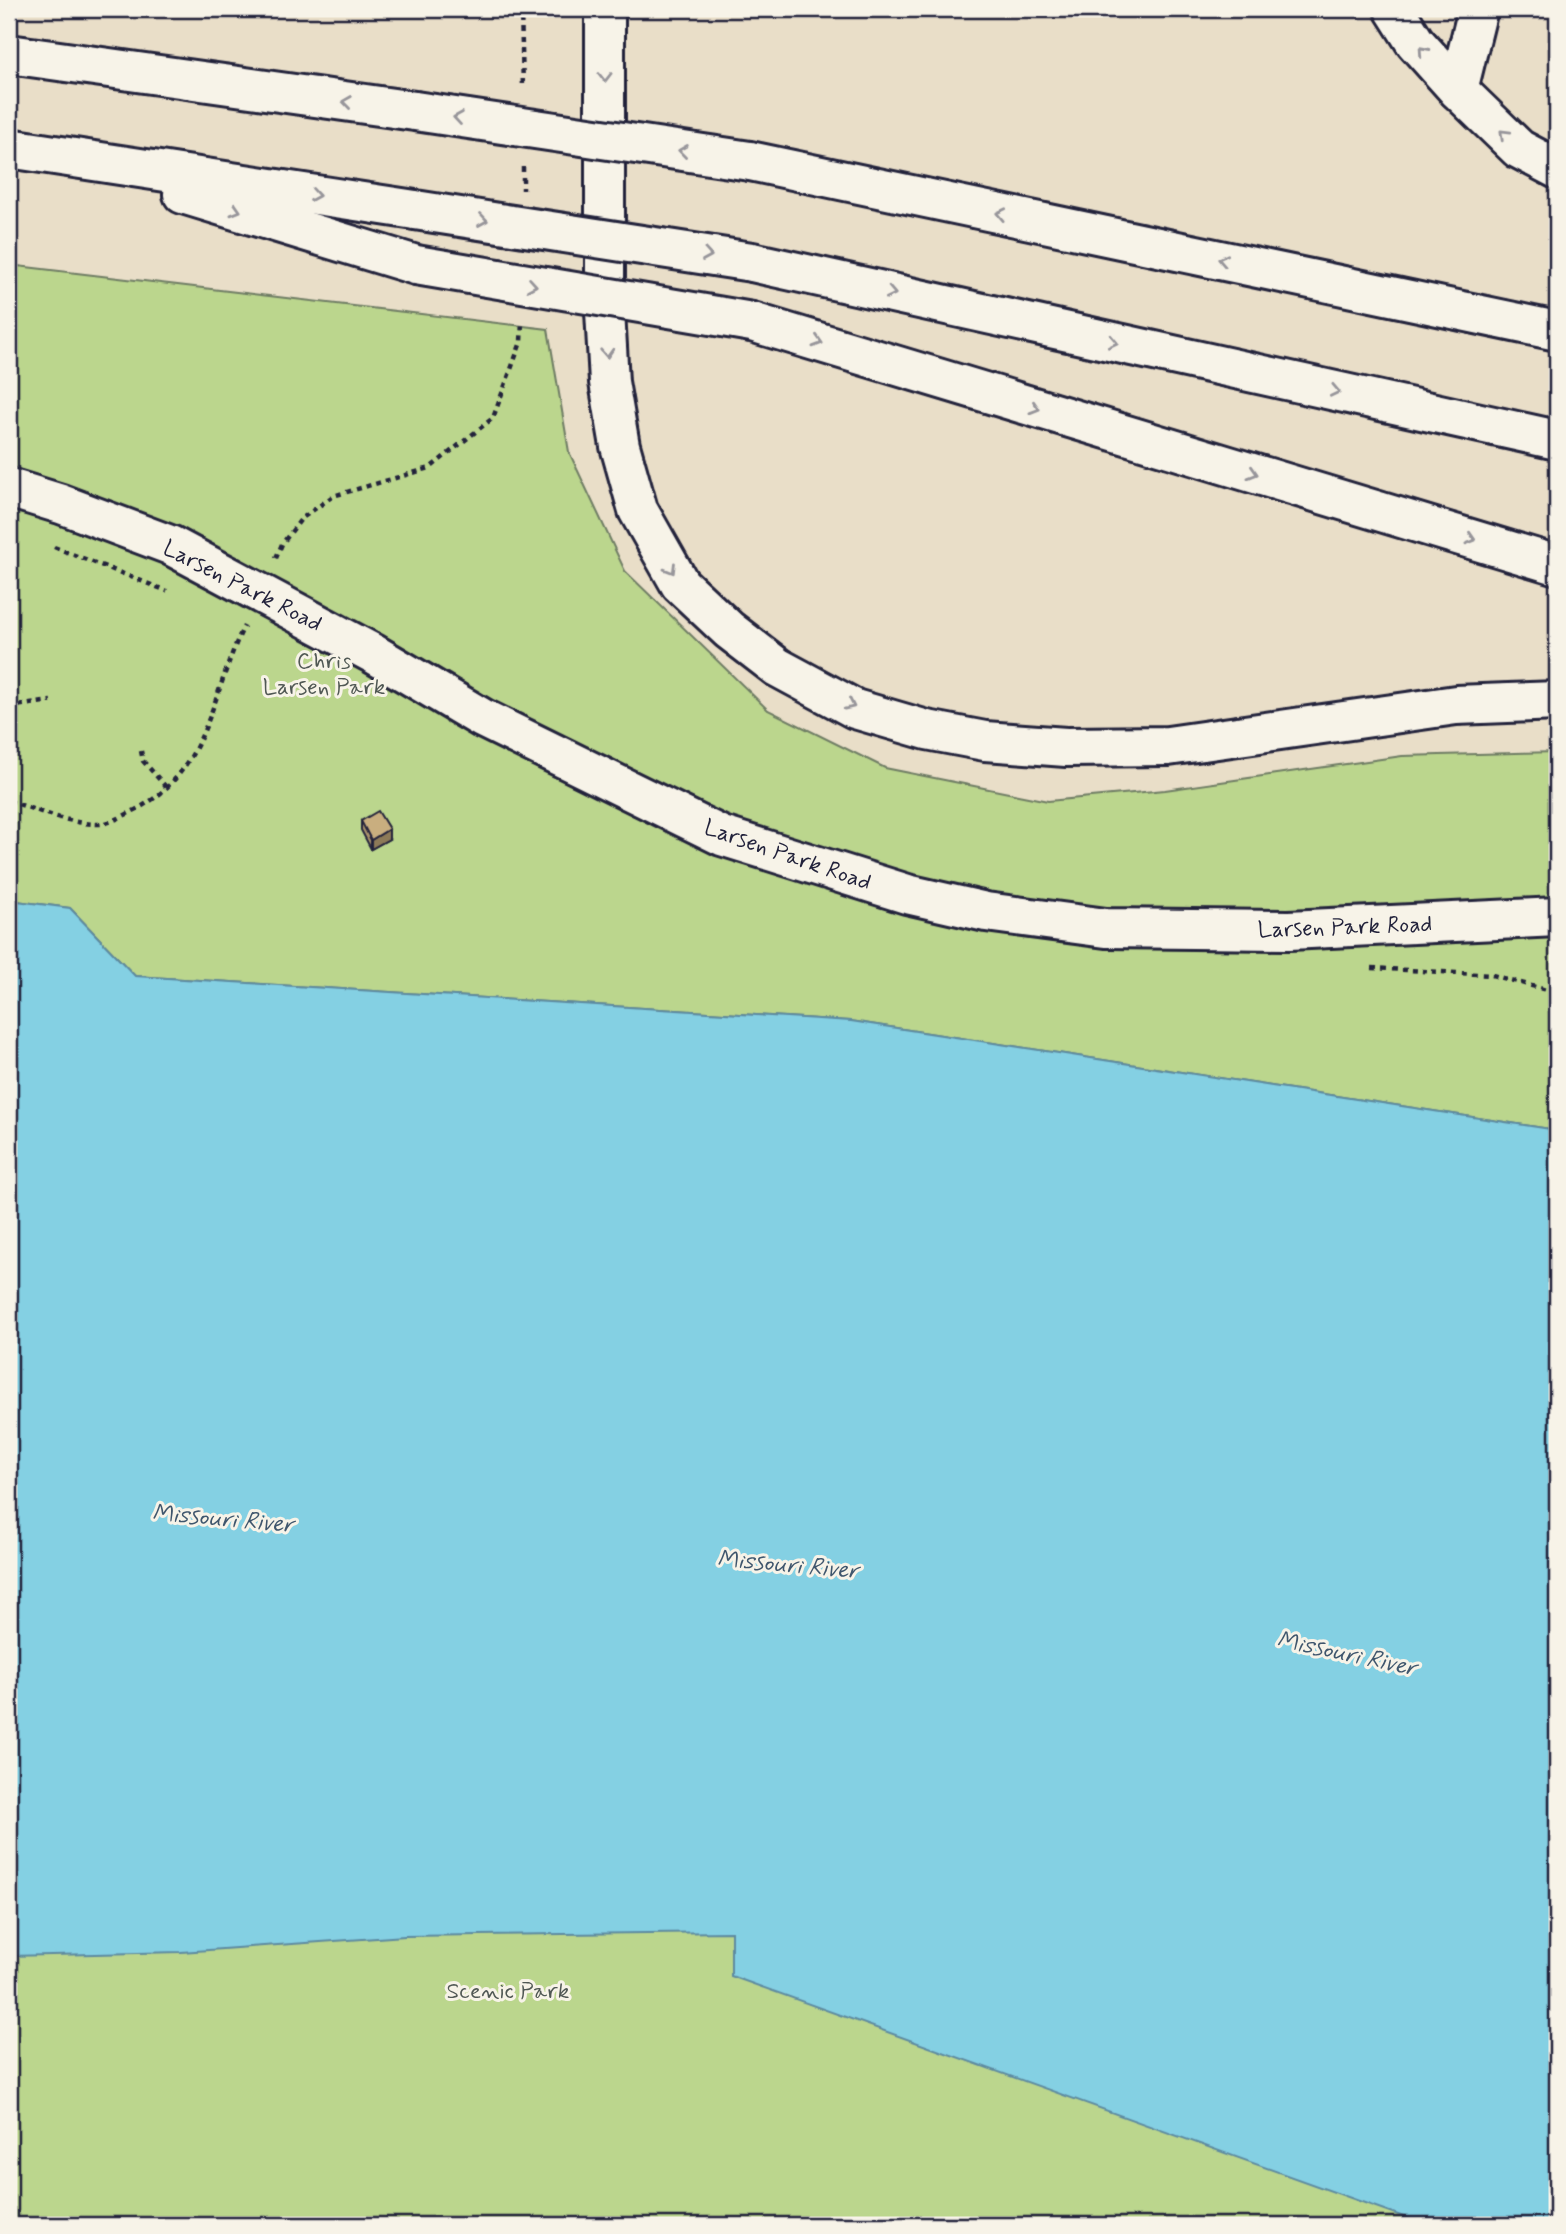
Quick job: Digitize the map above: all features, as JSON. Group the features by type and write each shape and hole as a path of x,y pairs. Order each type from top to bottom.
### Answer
{"main road":[{"path":"605,9 605,311 609,382 620,446 638,510 680,584 729,630 777,667 855,709 927,730 985,741 1066,747 1168,746 1456,705 1557,701"},
{"path":"1394,9 1415,42 1458,90 1519,149 1557,169"},
{"path":"1458,90 1478,9"},
{"path":"9,31 141,74"},
{"path":"9,54 750,161 1557,331"},
{"path":"9,148 752,262 1557,440"},
{"path":"54,154 416,265 752,322 1557,565"},
{"path":"1290,274 1557,313"},
{"name":"Larsen Park Road","path":"9,488 61,504 170,545 374,654 482,718 722,836 907,894 986,912 1106,928 1289,930 1557,917"}],"path":[{"path":"521,9 523,98"},
{"path":"523,153 523,195"},
{"path":"9,801 66,820 99,825 148,804 166,787 191,757 211,719 230,655 282,544 301,519 333,496 430,468 493,418 521,342 522,316"},
{"path":"9,707 51,701"},
{"path":"141,751 143,761 166,787"}],"green space":[{"name":"Chris Larsen Park","path":"9,265 548,329 569,452 625,571 768,710 885,768 1048,801 1165,790 1402,756 1557,752 1557,1130 851,1021 135,976 70,908 9,900"},
{"name":"Scenic Park","path":"519,1749 1557,2225 9,2225 9,1845"}],"water":[{"name":"Missouri River","path":"9,900 70,908 135,976 851,1021 1557,1130 1557,2225 1426,2225 731,1976 731,1932 405,1936 181,1952 9,1956"}],"building":[{"path":"378,811 389,829 371,840 361,821"}]}
